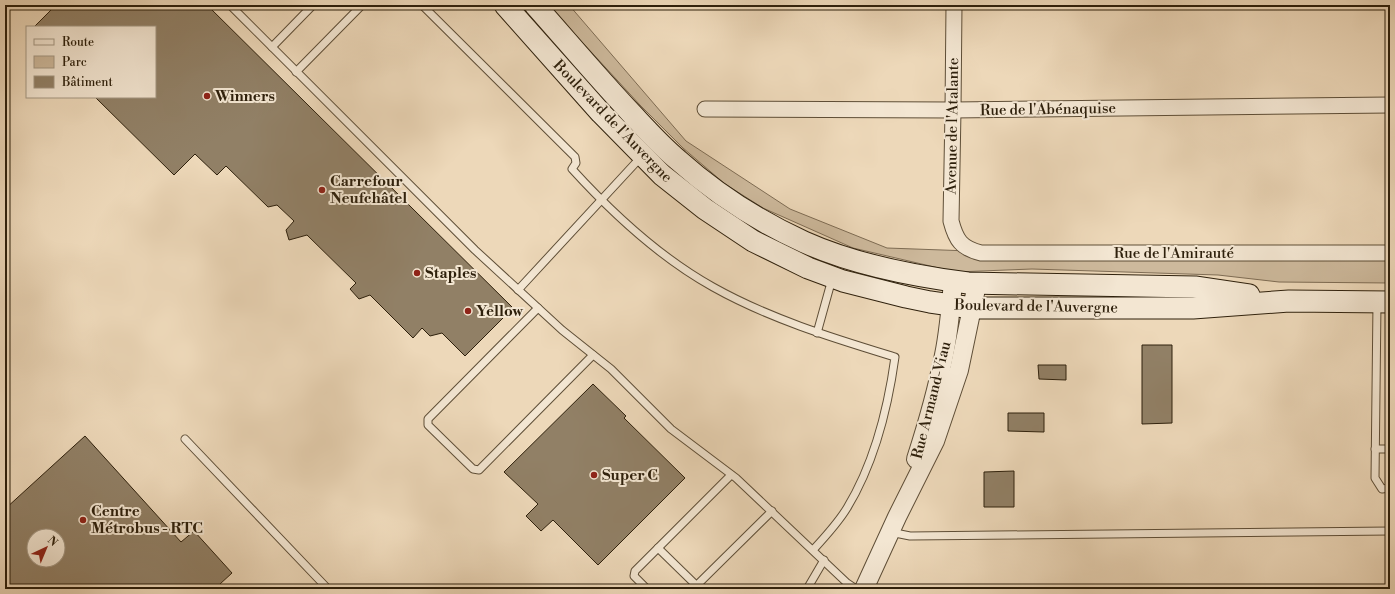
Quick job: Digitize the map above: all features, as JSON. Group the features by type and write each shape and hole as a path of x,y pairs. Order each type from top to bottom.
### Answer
{"main road":[{"name":"Boulevard de l'Auvergne","path":"505,5 601,113 662,175 705,209 753,241 808,268 833,277 906,297 972,308 1193,308 1289,301 1383,302"},
{"name":"Boulevard de l'Auvergne","path":"535,5 617,98 677,160 709,186 740,207 769,224 805,242 844,257 883,268 932,278 977,284 1195,287 1289,301"}],"street":[{"name":"Avenue de l'Atalante","path":"954,5 951,221 954,234 961,244"},
{"name":"Rue de l'Abénaquise","path":"705,109 953,110 1390,105"},
{"name":"Rue de l'Amirauté","path":"961,244 970,251 981,253 1390,253"},
{"name":"Rue Armand-Viau","path":"893,524 924,436 944,354 953,281"},
{"name":"Rue Armand-Viau","path":"864,589 893,524 936,441 959,370 977,284"}],"lane":[{"path":"230,5 475,250 562,330 611,369 671,429 731,475 772,511 846,583 856,589"},
{"path":"272,47 313,5"},
{"path":"296,72 362,5"},
{"path":"422,5 575,158 576,163 572,169 601,201 640,235 672,260 713,287 754,307 817,333 895,357 890,391 879,434 866,470 847,508 813,550"},
{"path":"518,290 643,155"},
{"path":"817,333 833,277"},
{"path":"1383,302 1375,478 1382,489 1390,488"},
{"path":"538,308 428,419 428,425 473,469 480,470 593,355"},
{"path":"185,439 328,589"},
{"path":"1376,449 1390,449"},
{"path":"647,589 634,576 636,571 731,475"},
{"path":"658,548 696,588 772,511"},
{"path":"893,524 910,536 1390,531"},
{"path":"807,589 824,560"}],"green space":[{"path":"548,5 569,5 686,141 790,209 887,248 970,251 1390,253 1390,283 1279,282 1218,275 1032,269 956,272 853,248 763,208 725,184 683,148 640,105"}],"building":[{"name":"Carrefour Neufchâtel","path":"56,5 207,5 513,308 465,356 442,333 430,336 422,328 413,338 370,295 359,299 350,289 356,283 307,235 289,240 286,230 294,221 277,205 268,207 226,166 217,175 195,154 174,175 96,98 156,98 156,26 35,26"},
{"path":"1142,345 1172,345 1172,423 1142,424"},
{"path":"1038,365 1066,365 1066,380 1039,379"},
{"name":"Super C","path":"593,384 626,416 624,418 685,478 598,565 553,520 541,531 526,516 538,504 504,472"},
{"path":"1008,413 1044,413 1044,432 1008,431"},
{"name":"Centre Métrobus - RTC","path":"85,436 181,542 194,531 232,573 220,584 225,589 5,589 5,509"},
{"path":"1014,471 1014,507 984,507 984,472"}],"place":[{"name":"Winners","path":"207,96"},
{"name":"Carrefour Neufchâtel","path":"322,190"},
{"name":"Staples","path":"417,273"},
{"name":"Yellow","path":"468,311"},
{"name":"Super C","path":"594,475"},
{"name":"Centre Métrobus - RTC","path":"83,520"}]}
